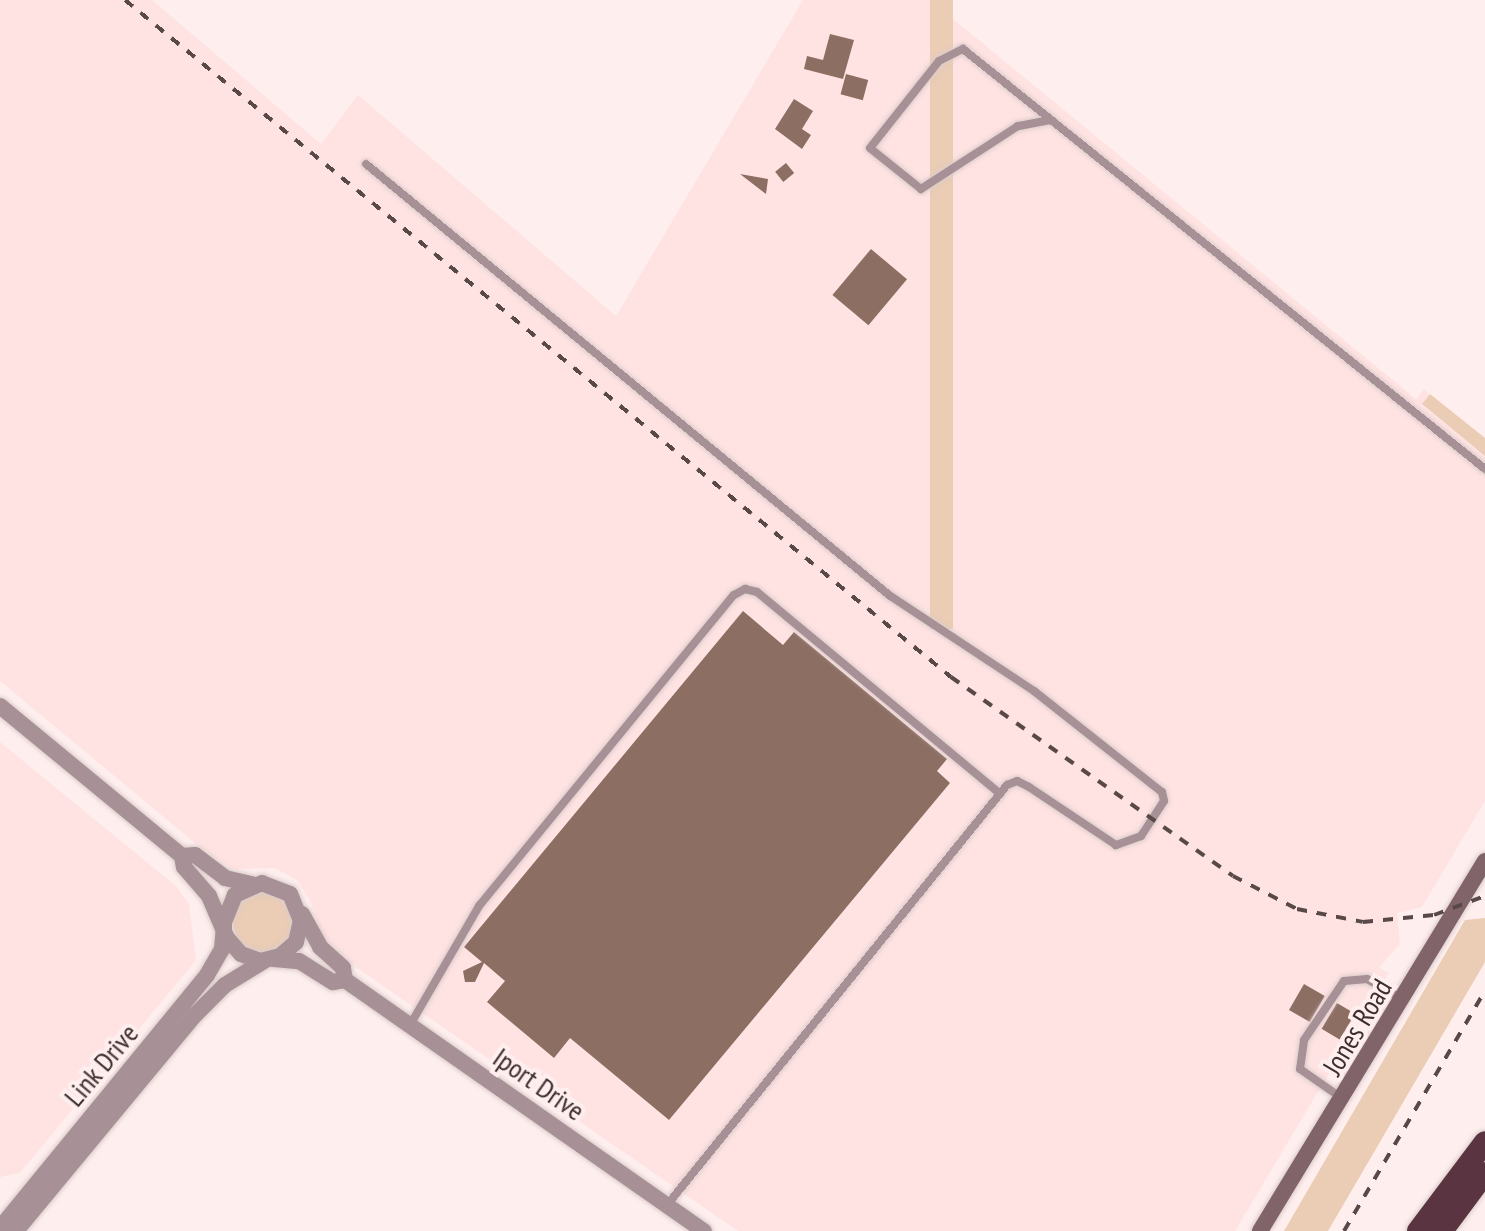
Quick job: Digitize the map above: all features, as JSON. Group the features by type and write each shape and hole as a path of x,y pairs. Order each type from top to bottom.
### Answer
{"highway":[{"path":"1418,1231 1485,1142"},
{"path":"1442,1231 1485,1173"}],"main road":[{"name":"Jones Road","path":"1260,1231 1270,1224 1485,861"}],"street":[{"path":"0,706 182,856 184,867 224,924 237,952 268,960 298,938 299,909 279,887 225,878 195,855 182,856"},
{"path":"224,924 232,898 254,884"},
{"name":"Iport Drive","path":"299,909 320,947 343,968 345,980"},
{"name":"Link Drive","path":"9,1223 207,975 222,949 224,924"},
{"name":"Iport Drive","path":"268,960 299,961 333,982 345,980 704,1231"},
{"name":"Link Drive","path":"9,1223 193,1017 225,985 268,960"}],"lane":[{"path":"1050,120 1018,126 929,187 913,186 874,155 872,140 939,61 963,49 1485,469"},
{"path":"366,164 889,595 1034,691 1157,784 1164,801 1141,836 1116,845 1017,781 1000,794 667,1205"},
{"path":"410,1025 479,906 734,595 745,589 757,592 1000,794"},
{"path":"1343,1099 1300,1069 1304,1040 1344,981 1367,979 1404,1000"}],"shaded area":[{"path":"0,0 152,0 321,144 358,95 616,316 803,0 930,0 1416,399 1424,389 1429,394 1422,405 1485,456 1485,801 1422,907 1397,913 1400,944 1379,968 1389,973 1235,1231 738,1231 357,968 321,934 311,902 297,880 275,868 232,869 201,848 0,681"},
{"path":"930,0 953,0 953,629 930,629"},
{"path":"1430,394 1485,438 1485,456 1422,404"},
{"path":"0,742 176,886 189,904 196,960 20,1173 0,1177"},
{"path":"263,892 284,901 293,922 284,943 263,952 242,943 233,922 242,901"},
{"path":"1485,918 1485,962 1328,1231 1284,1231 1465,920"}],"building":[{"path":"830,34 854,40 843,79 804,69 807,56 823,60"},
{"path":"846,74 868,80 863,100 841,94"},
{"path":"794,99 813,111 802,129 811,135 802,149 775,129"},
{"path":"786,163 794,173 783,182 775,172"},
{"path":"740,174 768,179 766,194"},
{"path":"871,249 907,279 868,325 832,295"},
{"path":"743,611 783,645 794,632 947,759 937,771 950,783 669,1120 570,1038 554,1058 487,1002 505,981 484,963 475,982 465,982 463,971 482,962 464,947"},
{"path":"1304,984 1325,996 1310,1022 1289,1010"},
{"path":"1337,1003 1355,1014 1340,1040 1322,1029"}],"railway":[{"path":"125,0 951,677 1233,876 1297,909 1363,922 1434,915 1485,896"},
{"path":"1344,1231 1485,991"}]}
